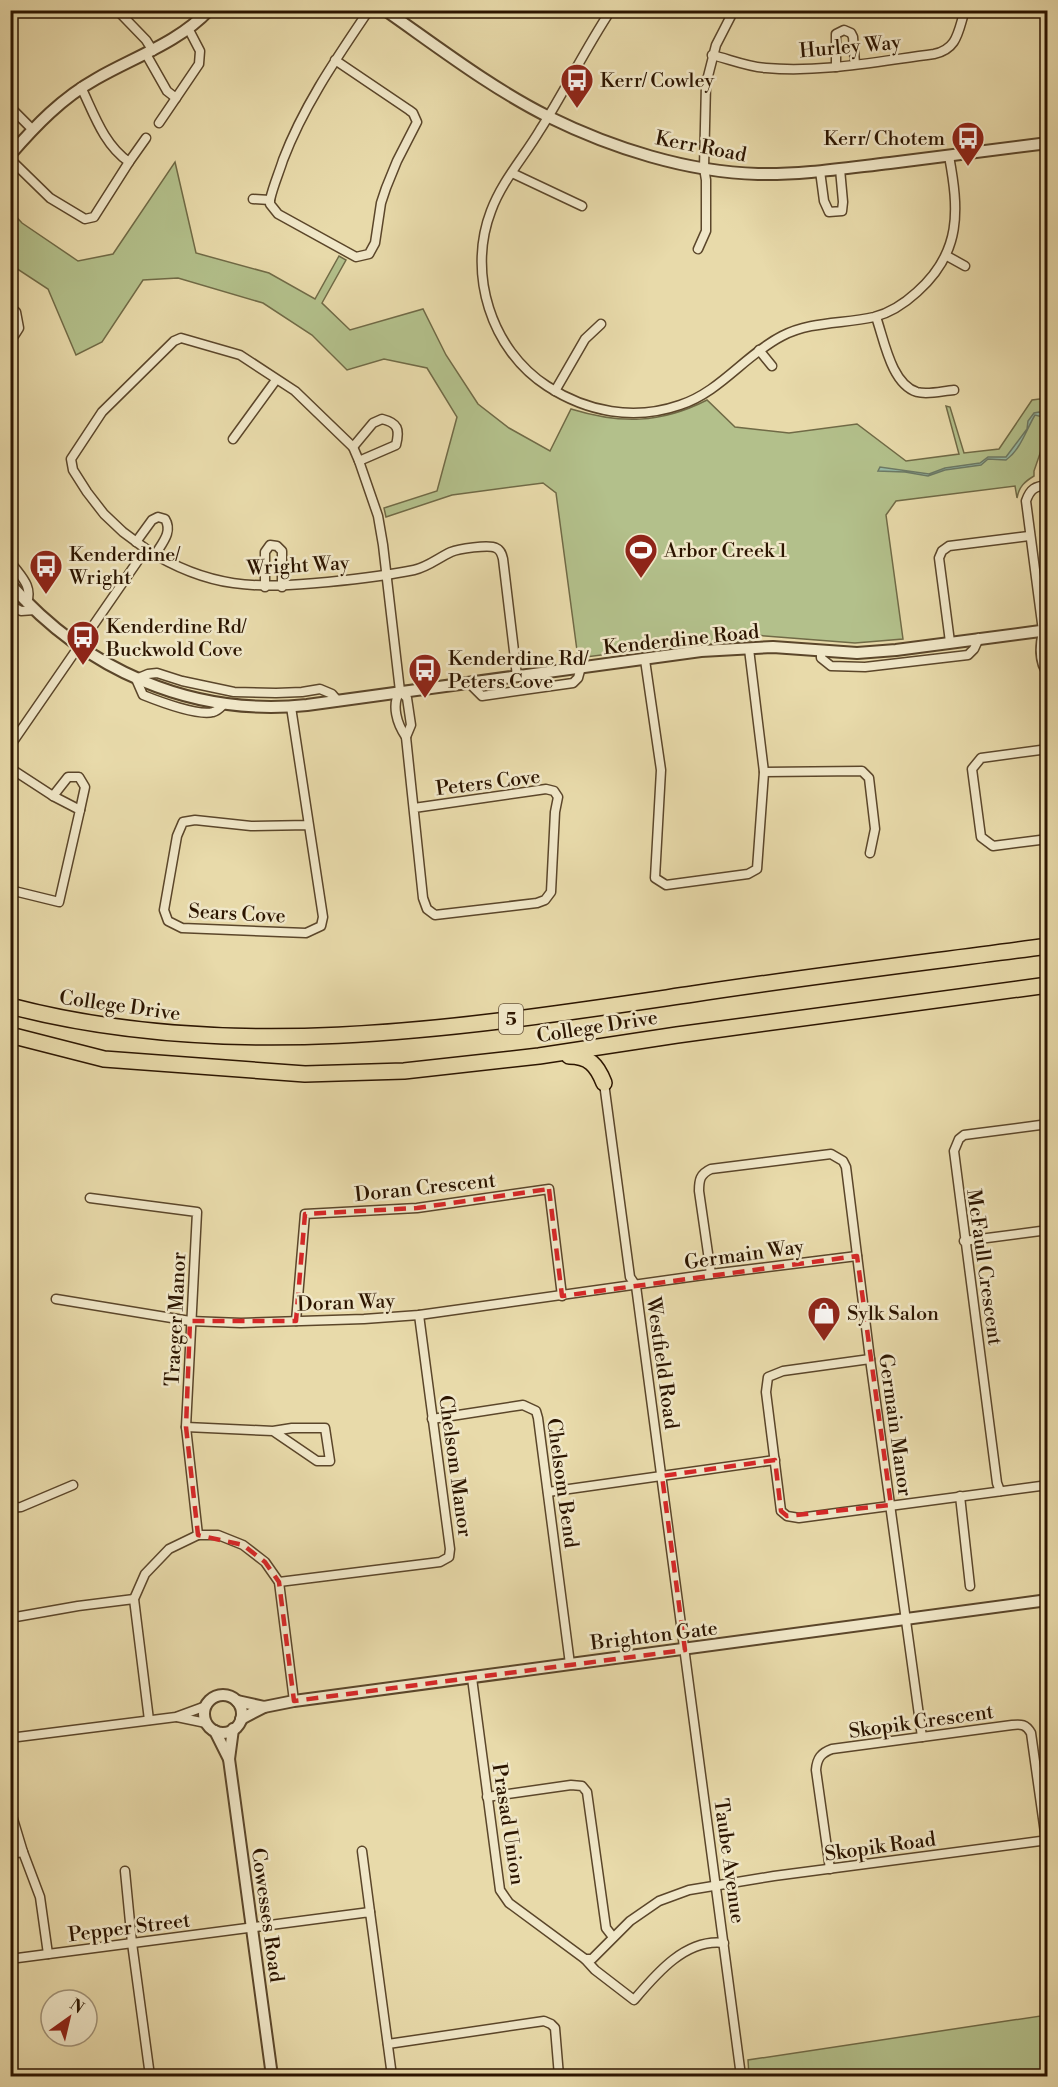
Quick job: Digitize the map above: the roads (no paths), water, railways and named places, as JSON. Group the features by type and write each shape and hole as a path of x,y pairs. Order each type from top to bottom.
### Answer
{"highway":[{"name":"College Drive","path":"10,1006 113,1027 181,1035 250,1038 354,1035 551,1014 1047,945"},
{"name":"College Drive","path":"10,1035 104,1059 305,1074 404,1071 539,1056 677,1035 1047,986"},
{"path":"539,1056 578,1056 588,1059 596,1065 604,1083"}],"street":[{"path":"117,10 146,40 166,91 176,98"},
{"path":"146,138 94,217 86,219 50,198 10,157 57,105 81,87 149,52 189,28 209,10"},
{"path":"335,60 413,113 417,122 397,161 383,196 373,249 369,254 356,257 278,214 270,204 270,200 297,126 309,102 335,60 369,10"},
{"name":"Kerr Road","path":"385,10 517,99 548,116 621,147 704,168 756,174 788,174 1047,143"},
{"path":"611,10 548,116 499,192 490,212 485,232 482,277 486,302 494,323 507,346 529,372 555,391 583,405 611,412 632,413 658,411 679,406 705,393 759,350 780,337 800,329 876,316 905,302 922,288 947,256 956,218 950,156"},
{"path":"698,249 706,231 704,168 706,84 712,55 723,28 734,10"},
{"name":"Hurley Way","path":"712,55 765,68 836,66 944,52 952,46 956,39 965,10"},
{"path":"159,123 199,64 200,51 189,28"},
{"path":"836,66 836,34 844,30 851,33 853,37 855,64"},
{"path":"81,87 108,141 117,154 129,162"},
{"path":"10,108 33,130"},
{"path":"820,171 824,201 829,212 836,213 842,211 843,202 840,169"},
{"path":"512,173 582,206"},
{"path":"254,200 270,200"},
{"path":"947,256 965,266"},
{"path":"10,318 11,308"},
{"path":"10,342 19,328 16,312 11,308"},
{"path":"876,316 896,375 903,384 917,392 925,393 954,390"},
{"path":"555,391 585,339 601,324"},
{"name":"Wright Way","path":"276,380 240,355 181,338 174,341 102,412 73,454 72,466 87,492 104,514 136,542 172,564 209,578 236,584 282,587 386,576 424,568 453,551 489,546 497,548 503,559 517,676"},
{"path":"759,350 772,366"},
{"path":"233,439 276,380 295,392 353,447 373,423 382,419 392,422 398,428 399,435 396,445 359,461"},
{"name":"Peters Cove","path":"353,447 378,516 400,691 407,698 411,725 406,737 423,898 427,909 435,915 537,903 545,900 551,892 555,812 558,797 554,791 546,789 414,808"},
{"path":"1047,484 1030,490 1026,501 1029,536 1046,633 1040,645 1043,668 1047,674"},
{"path":"136,542 152,520 158,517 165,519 169,525 169,532 155,555"},
{"path":"950,642 939,558 942,551 950,546 1029,536"},
{"path":"265,587 265,552 270,545 277,546 282,552 282,587"},
{"path":"10,746 146,549"},
{"path":"10,561 28,585 31,607"},
{"name":"Kenderdine Road","path":"10,584 31,607 80,647 136,680 169,691 225,704 257,707 338,701 701,651 773,647 857,653 979,638 1046,633"},
{"name":"Kenderdine Road","path":"10,605 21,612 31,607"},
{"path":"821,651 821,658 831,666 865,667 968,655 979,638"},
{"path":"645,660 661,770 655,878 666,885 748,874 757,869 764,772 749,649"},
{"name":"Kenderdine Road","path":"468,682 482,696 573,683 578,678 580,668"},
{"path":"136,680 148,674 157,673 234,692 276,693 320,689 332,694 338,701"},
{"name":"Sears Cove","path":"291,706 323,917 321,926 306,933 182,928 168,921 164,910 177,836 183,822 195,820 251,826 309,825"},
{"path":"1047,749 981,759 972,769 981,837 993,846 1047,839"},
{"path":"10,768 52,796 80,810"},
{"path":"764,772 862,771 869,778 875,829 870,853"},
{"path":"10,890 59,902 85,787 80,777 68,777 52,796"},
{"name":"Westfield Road","path":"604,1083 630,1277 636,1286 685,1650"},
{"name":"McFaull Crescent","path":"1000,1491 995,1471 954,1150 959,1139 964,1135 1047,1124"},
{"name":"Germain Manor","path":"711,1274 699,1191 700,1177 704,1173 711,1169 831,1154 843,1161 846,1167 922,1737"},
{"name":"Doran Crescent","path":"296,1321 305,1214 417,1208 549,1190 562,1296"},
{"name":"Traeger Manor","path":"90,1198 197,1212 186,1426 198,1535"},
{"path":"964,1241 1047,1230"},
{"name":"Germain Way","path":"636,1286 711,1274 857,1256"},
{"name":"Doran Way","path":"56,1299 190,1321 241,1323 419,1315 636,1286"},
{"name":"Chelsom Manor","path":"279,1582 440,1562 448,1557 450,1549 419,1315"},
{"path":"870,1359 783,1371 768,1377 766,1392 781,1511 787,1516 799,1518 1047,1485"},
{"name":"Chelsom Bend","path":"432,1419 523,1405 536,1411 570,1664"},
{"path":"186,1426 273,1431 292,1428 325,1428 330,1461 317,1461 273,1431"},
{"path":"548,1491 775,1460"},
{"path":"10,1508 21,1507 73,1485"},
{"path":"960,1496 970,1586"},
{"path":"149,1720 134,1599 145,1574 169,1549 198,1535 218,1535 243,1545 264,1562 279,1582 294,1701"},
{"path":"10,1618 134,1599"},
{"name":"Brighton Gate","path":"241,1719 264,1707 294,1701 1047,1600"},
{"name":"Taube Avenue","path":"685,1650 741,2076"},
{"name":"Prasad Union","path":"472,1678 500,1890 509,1903 585,1959 634,2000 668,1963 699,1946 717,1942 724,1943"},
{"path":"176,1717 206,1723 215,1731 228,1732 241,1719 242,1713 237,1701 232,1697 219,1695 209,1701 204,1712 206,1723"},
{"name":"Brighton Gate","path":"237,1701 264,1707"},
{"path":"10,1738 176,1717 206,1706"},
{"name":"Skopik Crescent","path":"830,1869 816,1770 818,1758 832,1749 1021,1724 1028,1727 1032,1741 1047,1840"},
{"name":"Cowesses Road","path":"233,1729 229,1759 272,2076"},
{"name":"Cowesses Road","path":"215,1731 229,1759"},
{"path":"487,1797 571,1785 582,1786 587,1792 606,1928 613,1937"},
{"path":"10,1809 40,1897 48,1954"},
{"name":"Skopik Road","path":"717,1885 1047,1840"},
{"path":"362,1851 392,2076"},
{"path":"10,1854 23,1852"},
{"path":"125,1871 150,2076"},
{"path":"585,1959 592,1959 630,1921 658,1901 689,1890 717,1885"},
{"name":"Pepper Street","path":"10,1959 370,1912"},
{"path":"388,2044 544,2021 555,2028 560,2076"}],"place":[{"name":"Kerr/ Cowley","path":"577,109"},
{"name":"Kerr/ Chotem","path":"968,167"},
{"name":"Arbor Creek 1","path":"641,579"},
{"name":"Kenderdine/ Wright","path":"46,595"},
{"name":"Kenderdine Rd/ Buckwold Cove","path":"83,666"},
{"name":"Kenderdine Rd/ Peters Cove","path":"425,699"},
{"name":"Sylk Salon","path":"824,1342"}]}
